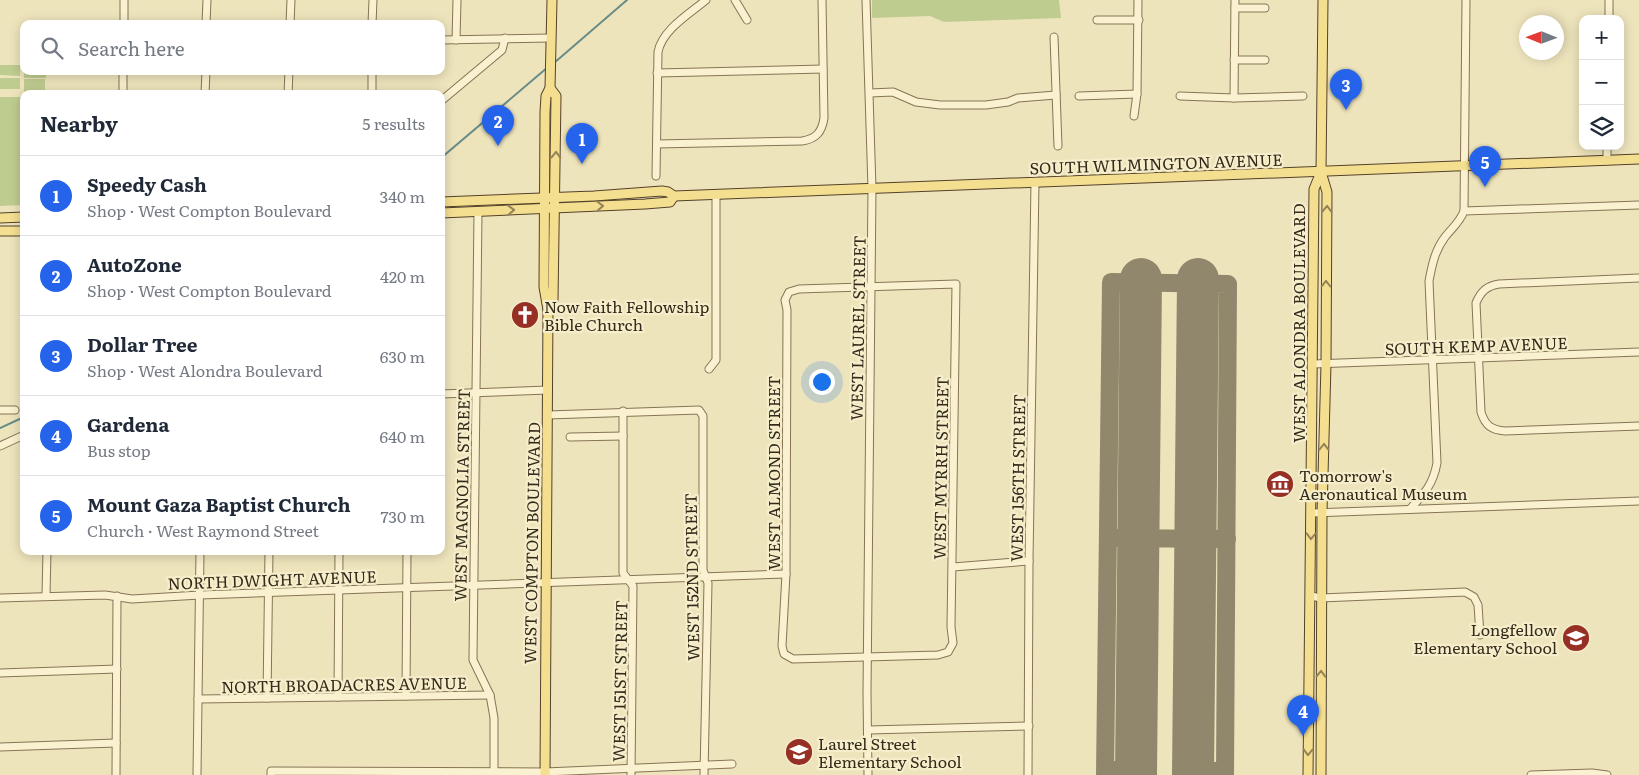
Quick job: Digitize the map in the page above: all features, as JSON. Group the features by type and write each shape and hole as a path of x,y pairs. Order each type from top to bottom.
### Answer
{"main road":[{"name":"WEST COMPTON BOULEVARD","path":"544,774 548,415 548,310 544,287 545,104 550,88 552,0"},
{"name":"WEST ALONDRA BOULEVARD","path":"1321,775 1322,513 1328,192 1321,172 1323,0"},
{"name":"WEST COMPTON BOULEVARD","path":"548,310 554,301 555,208 556,96 550,88"},
{"name":"SOUTH WILMINGTON AVENUE","path":"445,202 662,191 674,196 1639,159"},
{"name":"WEST ALONDRA BOULEVARD","path":"1308,775 1314,189 1321,172"},
{"name":"SOUTH WILMINGTON AVENUE","path":"445,213 645,204 670,202 674,196"},
{"path":"0,218 20,217"},
{"path":"0,231 20,231"}],"street":[{"path":"124,0 124,20"},
{"path":"206,0 206,20"},
{"path":"290,20 291,0"},
{"path":"372,20 373,0"},
{"path":"456,40 457,0"},
{"path":"656,176 658,52 663,38 706,0"},
{"path":"735,0 747,20"},
{"path":"657,144 802,141 820,137 824,118 822,0"},
{"name":"WEST LAUREL STREET","path":"866,0 872,188 867,657 868,775"},
{"path":"1134,116 1137,94 1138,0"},
{"path":"1234,98 1235,0"},
{"path":"1410,509 1434,479 1437,463 1429,281 1438,247 1462,218 1464,211 1466,0"},
{"path":"1609,0 1609,15"},
{"path":"1235,8 1265,8"},
{"path":"1097,20 1139,20"},
{"path":"1054,37 1058,146"},
{"path":"445,97 502,50 505,38"},
{"path":"445,40 551,38"},
{"path":"1234,60 1265,60"},
{"path":"657,73 823,69"},
{"path":"123,75 123,90"},
{"path":"205,90 206,75"},
{"path":"288,90 289,75"},
{"path":"372,75 372,90"},
{"path":"870,93 893,92 916,102 940,105 986,105 1008,102 1018,98 1056,95"},
{"path":"1079,96 1137,94"},
{"path":"1180,96 1234,98 1303,96"},
{"path":"1607,160 1608,150"},
{"name":"WEST 156TH STREET","path":"1028,775 1029,561 1036,182"},
{"path":"709,369 716,360 716,194"},
{"path":"1464,211 1639,205"},
{"name":"WEST MAGNOLIA STREET","path":"478,211 473,660 490,695 494,718 494,774"},
{"path":"1639,278 1499,284 1484,290 1476,303 1481,412 1488,427 1495,430 1639,426"},
{"name":"WEST MYRRH STREET","path":"867,657 938,655 948,652 953,643 951,627 956,284 871,286"},
{"name":"WEST ALMOND STREET","path":"867,657 793,659 784,654 782,646 786,574 787,310 785,300 789,292 799,289 871,286"},
{"name":"SOUTH KEMP AVENUE","path":"1313,364 1639,352"},
{"path":"445,394 548,390"},
{"path":"0,410 15,410"},
{"name":"WEST 152ND STREET","path":"623,412 699,410 703,416 703,570 708,583 704,775"},
{"path":"548,415 623,412"},
{"name":"WEST 151ST STREET","path":"623,412 623,573 633,586 631,771"},
{"path":"570,437 623,436"},
{"path":"0,446 20,437"},
{"path":"1312,513 1639,501"},
{"path":"46,596 47,555"},
{"path":"197,775 200,555"},
{"path":"267,698 269,555"},
{"path":"338,555 338,697"},
{"path":"406,696 407,555"},
{"path":"953,567 1029,561"},
{"name":"NORTH DWIGHT AVENUE","path":"0,598 105,594 132,599 268,592 786,574"},
{"path":"1311,596 1322,598 1464,592 1474,597 1478,605 1480,634"},
{"path":"116,775 117,596"},
{"path":"0,673 117,669"},
{"name":"NORTH BROADACRES AVENUE","path":"198,699 490,695"},
{"path":"868,730 1029,726"},
{"path":"0,747 116,743"},
{"path":"271,773 544,774 631,771 732,764"},
{"path":"1531,775 1592,773 1607,775"}],"green space":[{"path":"872,0 1059,0 1061,18 944,22 930,16 872,18"},
{"path":"0,65 20,65 20,76 0,75"},
{"path":"24,75 46,75 46,78 24,78"},
{"path":"0,78 20,78 20,89 0,89"},
{"path":"24,79 45,79 45,90 24,90"},
{"path":"0,97 20,97 20,205 0,206"}],"waterway":[{"path":"554,63 627,0"},
{"path":"445,155 548,67"},
{"path":"0,428 20,419"}],"taxiway":[{"path":"1105,775 1111,282 1228,284 1225,775"},
{"path":"1108,538 1227,539"},
{"path":"1106,770 1136,770"},
{"path":"1193,771 1225,771"}],"runway":[{"path":"1136,775 1141,279"},
{"path":"1193,775 1198,279"}],"place":[{"name":"Dollar Tree","path":"1346,110"},
{"name":"AutoZone","path":"498,146"},
{"name":"Speedy Cash","path":"582,164"},
{"name":"Mount Gaza Baptist Church","path":"1485,187"},
{"name":"Now Faith Fellowship Bible Church","path":"525,315"},
{"name":"Tomorrow's Aeronautical Museum","path":"1280,484"},
{"name":"Longfellow Elementary School","path":"1576,638"},
{"name":"Gardena","path":"1303,736"},
{"name":"Laurel Street Elementary School","path":"799,752"}]}
